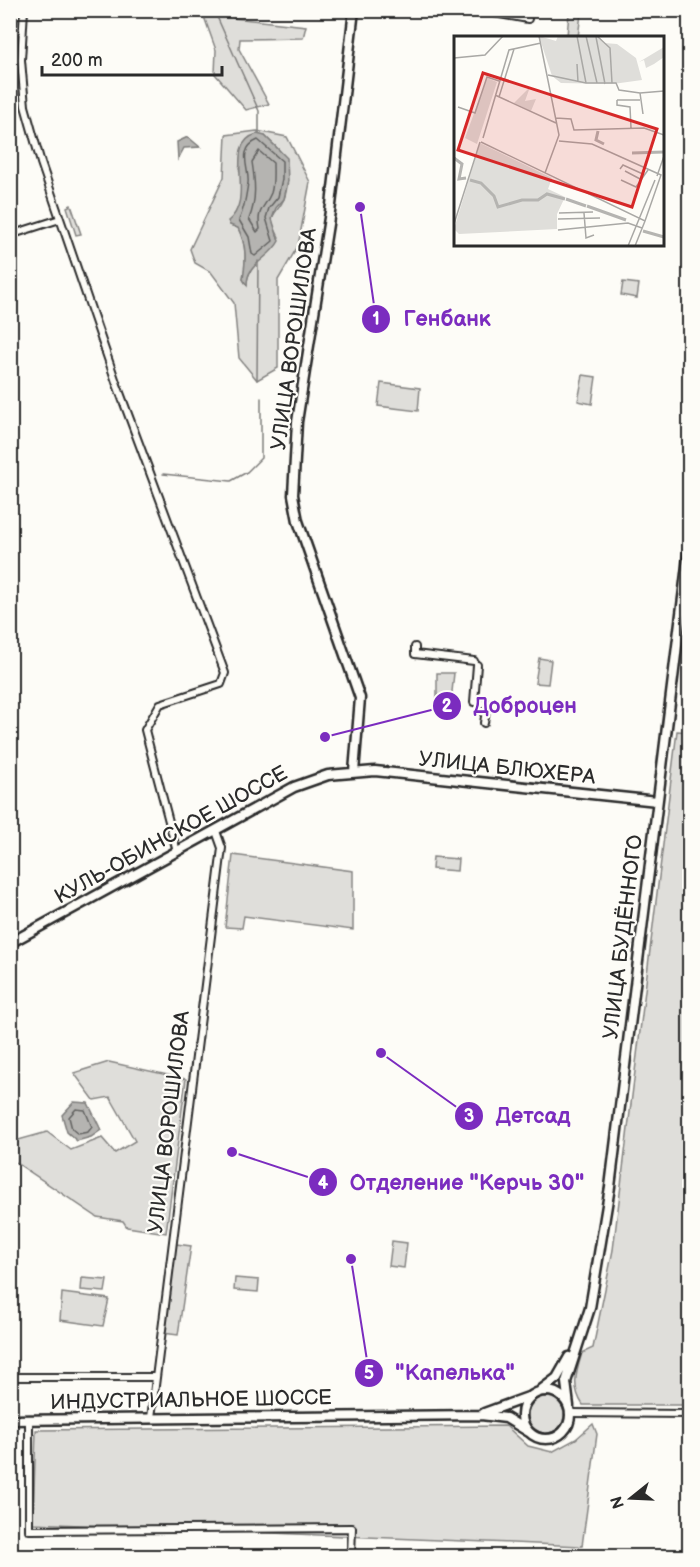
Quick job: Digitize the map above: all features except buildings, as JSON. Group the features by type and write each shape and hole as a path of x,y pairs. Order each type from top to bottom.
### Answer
{"main road":[{"name":"УЛИЦА ВОРОШИЛОВА","path":"354,10 331,206 297,422 293,495 298,521 360,698 354,771"},
{"name":"УЛИЦА БУДЁННОГО","path":"581,1335 590,1308 610,1187 690,541"},
{"name":"УЛИЦА БЛЮХЕРА","path":"354,771 657,801"},
{"name":"КУЛЬ-ОБИНСКОЕ ШОССЕ","path":"10,944 294,787 328,775 354,771"},
{"path":"529,1432 523,1423 521,1413 524,1403 557,1377 581,1335"},
{"path":"481,1414 506,1418 537,1437 556,1437 569,1422 566,1382 581,1335"},
{"path":"540,1390 558,1393 569,1409"},
{"path":"481,1414 531,1396"},
{"name":"ИНДУСТРИАЛЬНОЕ ШОССЕ","path":"10,1420 481,1414"}],"street":[{"path":"24,10 21,60 25,106 41,163 127,412 225,674 225,680 221,684 160,704 145,730 177,852"},
{"path":"477,10 528,19"},
{"path":"10,235 60,219"},
{"path":"415,646 415,654 475,663 474,702 487,704 484,723"},
{"name":"УЛИЦА ВОРОШИЛОВА","path":"151,1418 154,1377 222,848 216,831"},
{"path":"10,1377 154,1377"},
{"path":"569,1409 690,1414"},
{"path":"29,1420 29,1530 352,1528 351,1557"}],"shaded area":[{"path":"202,11 230,11 233,18 306,26 303,38 240,39 239,49 269,104 246,110 215,74 216,50"},
{"path":"569,13 581,14 578,36 567,36"},
{"path":"257,131 287,137 310,182 298,246 278,280 278,368 257,380 239,358 234,303 211,272 195,263 190,249 224,177 226,135","holes":["265,136 279,150 285,161 287,187 284,199 272,219 279,237 271,250 255,265 248,277 247,285 243,279 245,259 243,241 238,228 230,225 240,203 242,177 239,169 245,145"]},
{"path":"71,205 81,234 76,235 67,207"},
{"path":"623,282 639,284 637,298 621,295"},
{"path":"583,375 596,377 592,404 578,401"},
{"path":"381,383 420,388 418,411 378,406"},
{"path":"539,658 551,660 548,684 535,683"},
{"path":"437,673 454,673 451,701 437,701"},
{"path":"677,731 690,732 689,1405 583,1405 577,1392 577,1373 582,1353 593,1348 613,1250"},
{"path":"233,855 353,871 353,930 244,916 242,928 225,927"},
{"path":"433,857 458,859 457,871 432,869"},
{"path":"109,1062 186,1079 166,1233 127,1227 123,1221 97,1217 11,1159 11,1142 47,1132 71,1150 102,1138 115,1153 135,1141 110,1097 94,1100 74,1073"},
{"path":"392,1241 407,1243 404,1268 389,1266"},
{"path":"176,1244 191,1246 178,1335 163,1333"},
{"path":"82,1278 107,1280 105,1292 81,1290"},
{"path":"235,1278 259,1280 258,1292 234,1290"},
{"path":"62,1293 109,1299 103,1326 60,1320"},
{"path":"546,1397 559,1402 564,1415 559,1428 546,1433 533,1428 528,1415 533,1402"},
{"path":"593,1424 597,1434 582,1546 33,1523 36,1430 506,1426 528,1446 552,1452 576,1439"}],"water":[{"path":"257,134 265,136 287,158 288,181 284,199 276,208 272,219 279,241 254,266 247,286 243,279 245,259 243,241 238,228 230,225 228,221 236,211 240,200 241,149 247,140"},
{"path":"188,137 200,147 184,148 178,159 177,142"},
{"path":"74,1102 88,1103 101,1130 91,1137 77,1141 67,1132 62,1115"}],"waterway":[{"path":"214,10 259,111 259,134"},
{"path":"257,380 258,261"},
{"path":"163,474 231,481 247,472 261,458 261,398"}],"place":[{"name":"Генбанк","path":"360,207"},
{"name":"Доброцен","path":"325,737"},
{"name":"Детсад","path":"381,1053"},
{"name":"Отделение \"Керчь 30\"","path":"232,1152"},
{"name":"\"Капелька\"","path":"351,1259"}]}
